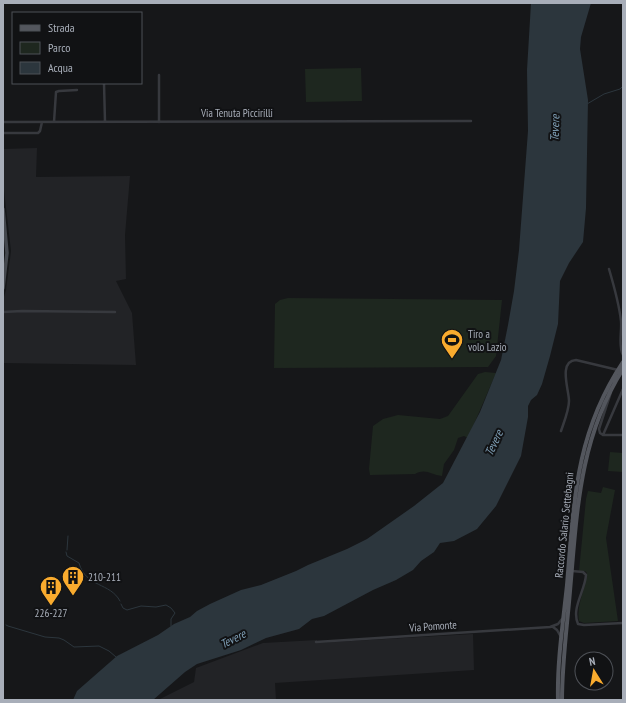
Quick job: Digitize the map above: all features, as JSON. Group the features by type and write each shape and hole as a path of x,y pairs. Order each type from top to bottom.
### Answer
{"main road":[{"path":"3,209 7,253 3,288"},
{"name":"Raccordo Salario Settebagni","path":"558,700 575,494 581,456 599,405 623,362"},
{"name":"Raccordo Salario Settebagni","path":"562,700 578,502 583,470 595,427 612,389 623,369"}],"street":[{"path":"159,75 159,122"},
{"path":"104,84 105,122"},
{"path":"54,122 56,92 77,90"},
{"name":"Via Tenuta Piccirilli","path":"3,122 471,121"},
{"path":"3,133 39,133 42,122"},
{"path":"608,269 619,305 622,326 621,349 623,355"},
{"path":"3,312 115,312"},
{"path":"561,431 569,403 566,378 567,366 569,363 572,360 576,360 618,370"},
{"path":"612,389 599,429 600,433 604,435 623,435"},
{"path":"604,435 623,389"},
{"path":"572,571 583,572 586,575 577,613 578,624 623,623"},
{"path":"550,627 558,624 564,616"},
{"path":"550,627 557,630 562,640"},
{"name":"Via Pomonte","path":"316,642 550,627"}],"shaded area":[{"path":"37,148 36,177 130,176 125,235 126,279 116,281 132,313 136,365 3,363 3,300 6,290 11,251 3,182 3,149"},
{"path":"473,634 474,670 275,683 276,700 158,700 194,682 196,668 263,643 317,640 317,643"}],"green space":[{"path":"361,68 362,101 306,102 305,69"},
{"path":"288,298 502,300 496,356 488,367 274,368 275,304 280,300"},
{"path":"485,372 496,373 468,438 464,436 458,438 454,450 444,464 442,476 428,472 419,472 415,474 370,475 369,469 373,426 383,419 398,415 440,419 448,416 478,374"},
{"path":"610,452 623,453 623,472 608,471"},
{"path":"603,487 615,490 606,538 618,621 584,623 579,621 578,615 587,573 585,571 579,571 586,499 588,491 601,493"}],"water":[{"name":"Tevere","path":"531,3 591,3 581,37 580,49 588,100 586,208 583,242 569,263 560,281 558,324 542,384 537,395 531,400 528,406 528,417 521,456 496,506 477,529 454,541 440,543 434,552 421,561 413,570 396,580 373,590 324,616 312,619 299,629 266,638 241,650 197,664 185,672 153,700 73,700 77,691 117,656 158,635 174,624 190,617 197,611 210,604 241,590 261,585 296,571 367,539 414,506 443,483 480,412 501,360 508,325 519,250 528,131 527,70"}],"waterway":[{"path":"587,104 604,94 620,89 623,86"},
{"path":"67,550 68,536"},
{"path":"66,552 67,556 79,563 82,571 87,577 116,595 120,601"},
{"path":"121,604 123,608 127,610 141,606 156,607 166,605 175,613 171,619 171,626"},
{"path":"6,625 45,637 59,638 74,647 99,646 109,651 116,657"}],"place":[{"name":"Tiro a volo Lazio","path":"452,360"},
{"name":"210-211","path":"73,596"},
{"name":"226-227","path":"51,606"}]}
